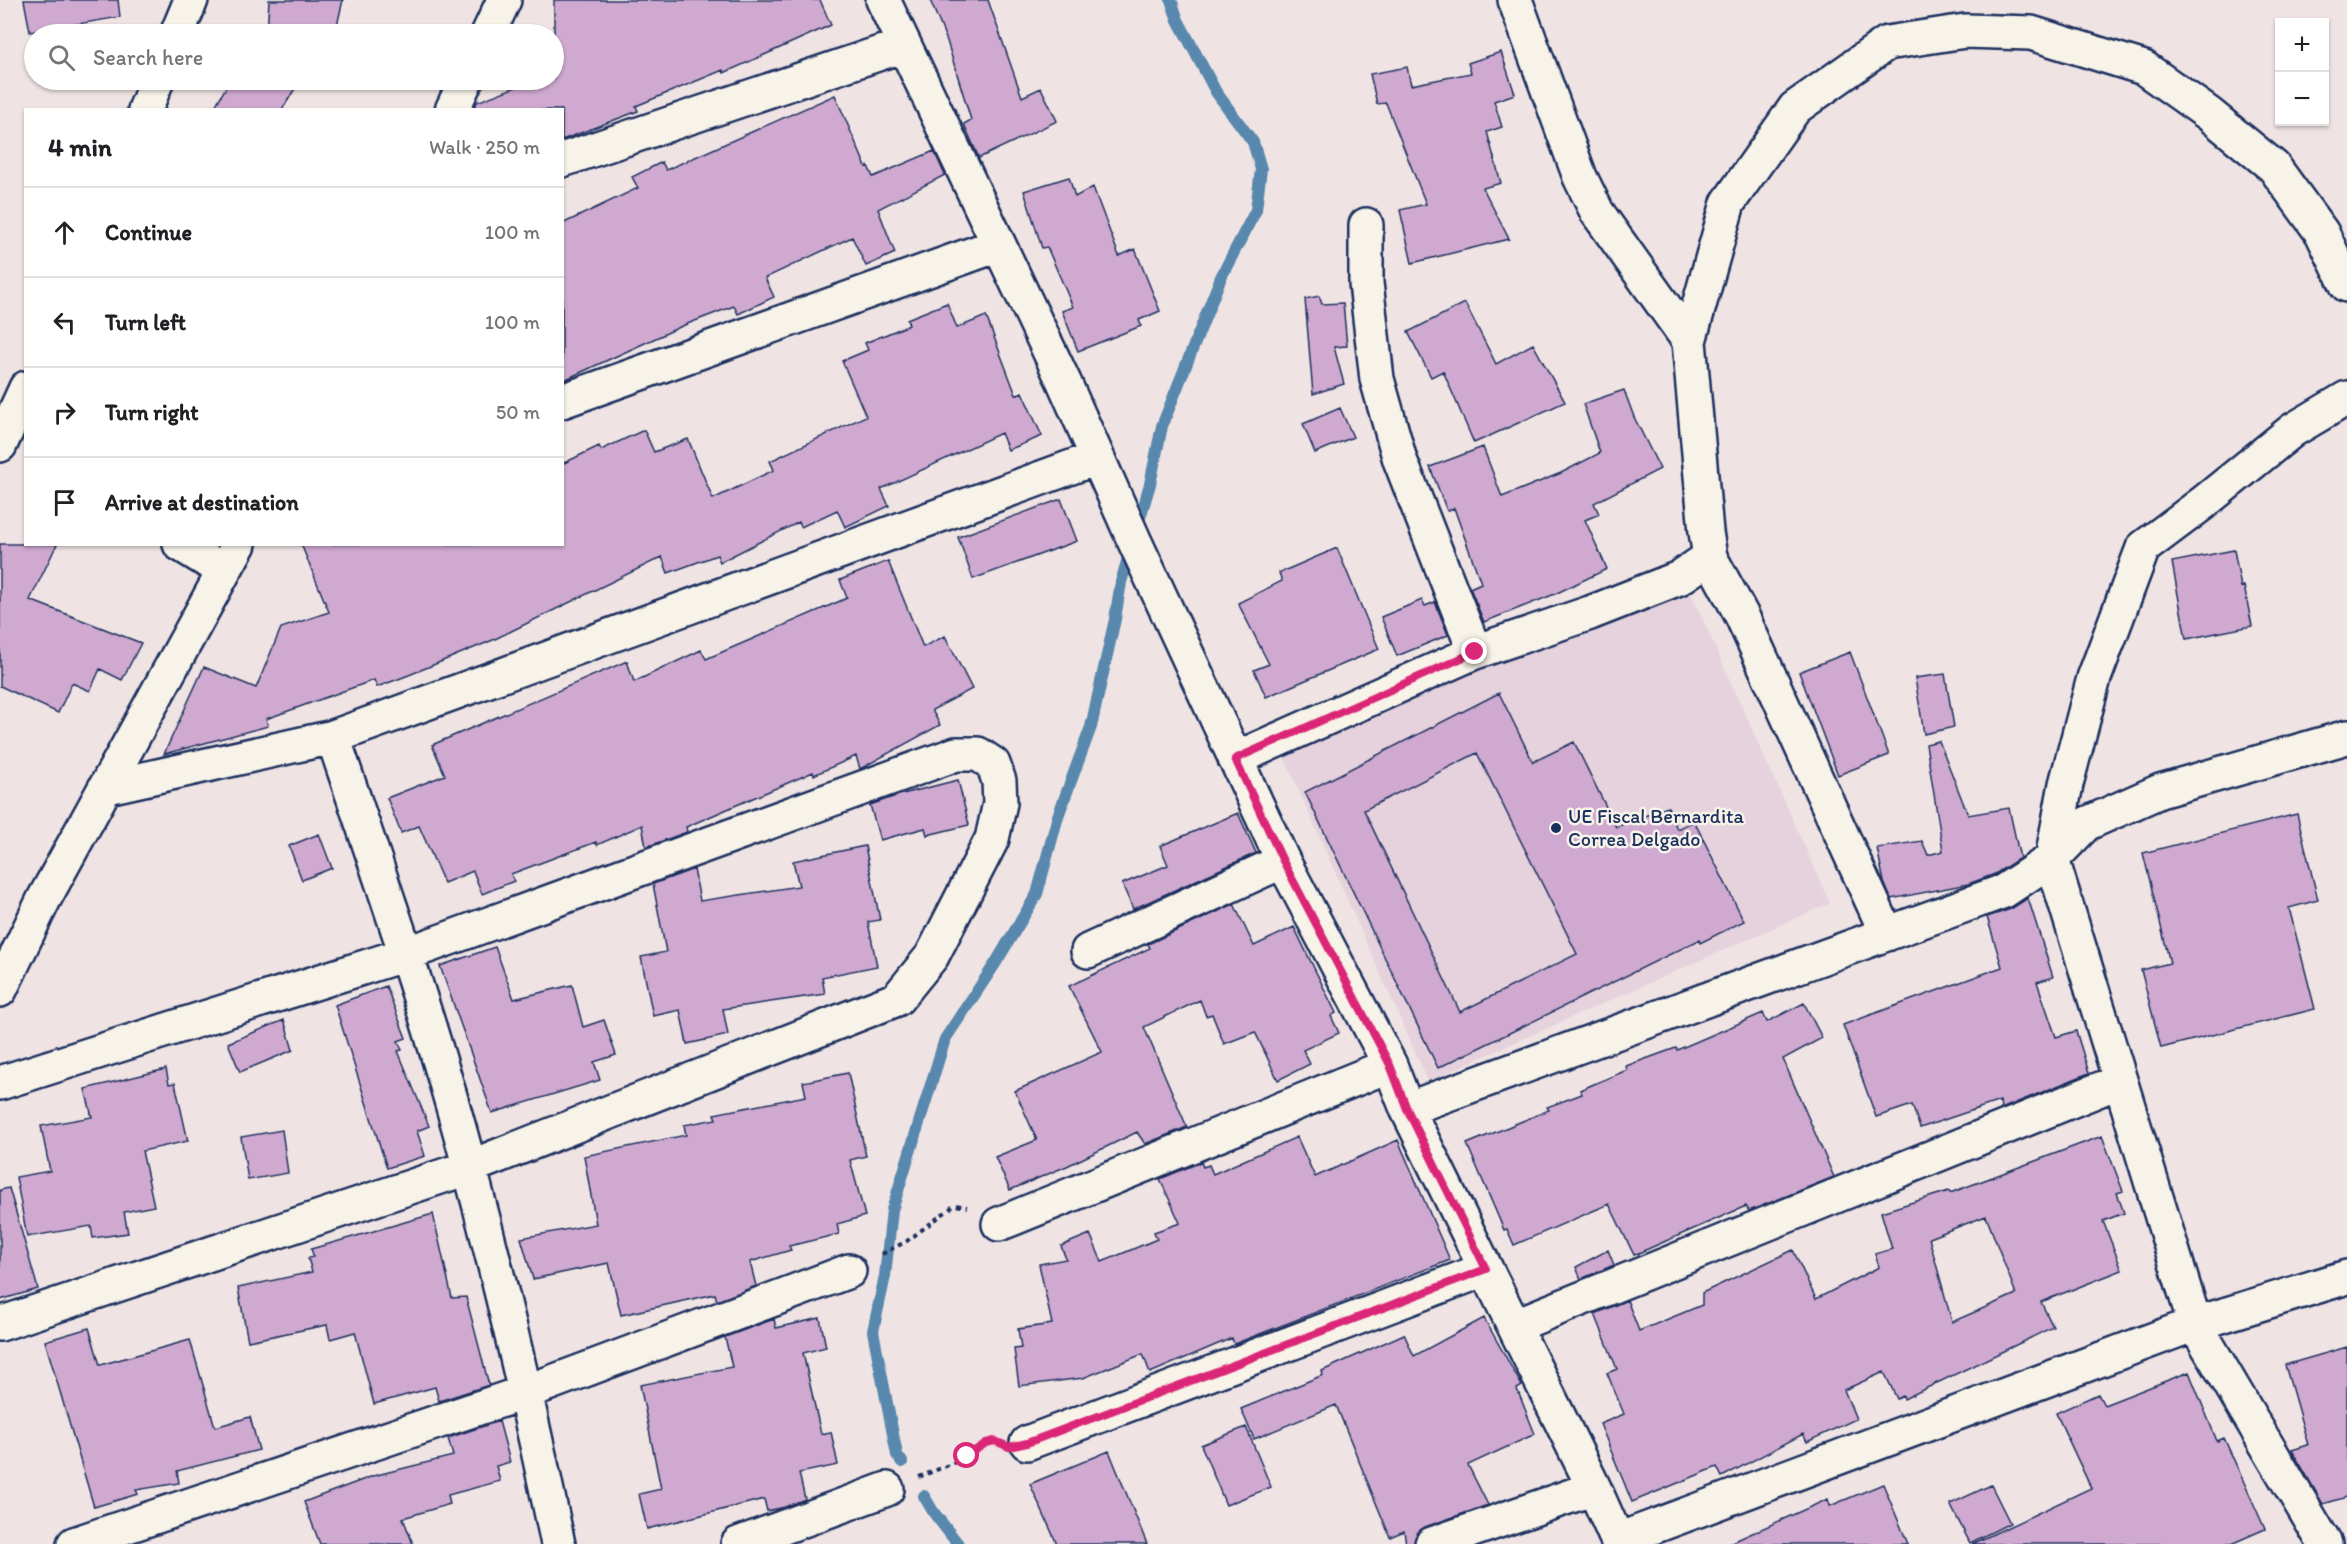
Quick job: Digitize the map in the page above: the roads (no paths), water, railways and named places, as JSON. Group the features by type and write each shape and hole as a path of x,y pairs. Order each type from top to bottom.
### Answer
{"street":[{"path":"181,24 191,0"},
{"path":"493,24 504,0"},
{"path":"883,0 1064,382 1096,458 1283,861 1390,1065 1407,1109 1619,1542 2195,1324 2347,1277"},
{"path":"1515,0 1580,177 1597,212 1689,341"},
{"path":"1887,934 1742,616 1710,557 1705,522 1689,341 1728,203 1795,108 1887,43 1965,31 2031,33 2144,68 2209,114 2274,167 2322,233 2347,285"},
{"path":"564,159 904,45"},
{"path":"146,108 154,90"},
{"path":"453,108 461,90"},
{"path":"1366,225 1366,283 1377,379 1400,460 1475,652"},
{"path":"564,400 998,245"},
{"path":"10,445 24,395"},
{"path":"2325,1544 2195,1324 2052,859 2066,784 2094,678 2143,548 2293,430 2347,398"},
{"path":"108,787 333,737 1096,458"},
{"path":"0,990 44,899 108,787 232,558 187,546"},
{"path":"1235,759 1475,652 1590,613 1679,578 1710,557"},
{"path":"333,737 406,954 470,1167 526,1392 558,1544"},
{"path":"1407,1109 2004,891 2052,859 2086,824 2160,791 2347,737"},
{"path":"0,1083 406,954 956,754 978,754 993,764 999,781 1000,803 992,839 932,956 897,999 470,1167 0,1324"},
{"path":"1088,951 1283,861"},
{"path":"999,1224 1390,1065"},
{"path":"1514,1326 2120,1081"},
{"path":"1027,1443 1486,1269"},
{"path":"74,1544 526,1392 849,1272"},
{"path":"1432,1544 1594,1488"},
{"path":"738,1544 887,1489"},
{"path":"2336,1544 2347,1540"}],"waterway":[{"path":"1136,531 1150,484 1162,426 1221,277 1256,210 1261,169 1253,142 1216,92 1178,20 1171,0"},
{"path":"902,1462 897,1455 873,1331 885,1276 892,1210 945,1039 995,964 1037,894 1058,816 1091,727 1121,582 1131,548"},
{"path":"924,1496 958,1544"}],"place":[{"name":"UE Fiscal Bernardita Correa Delgado","path":"1556,828"}]}
